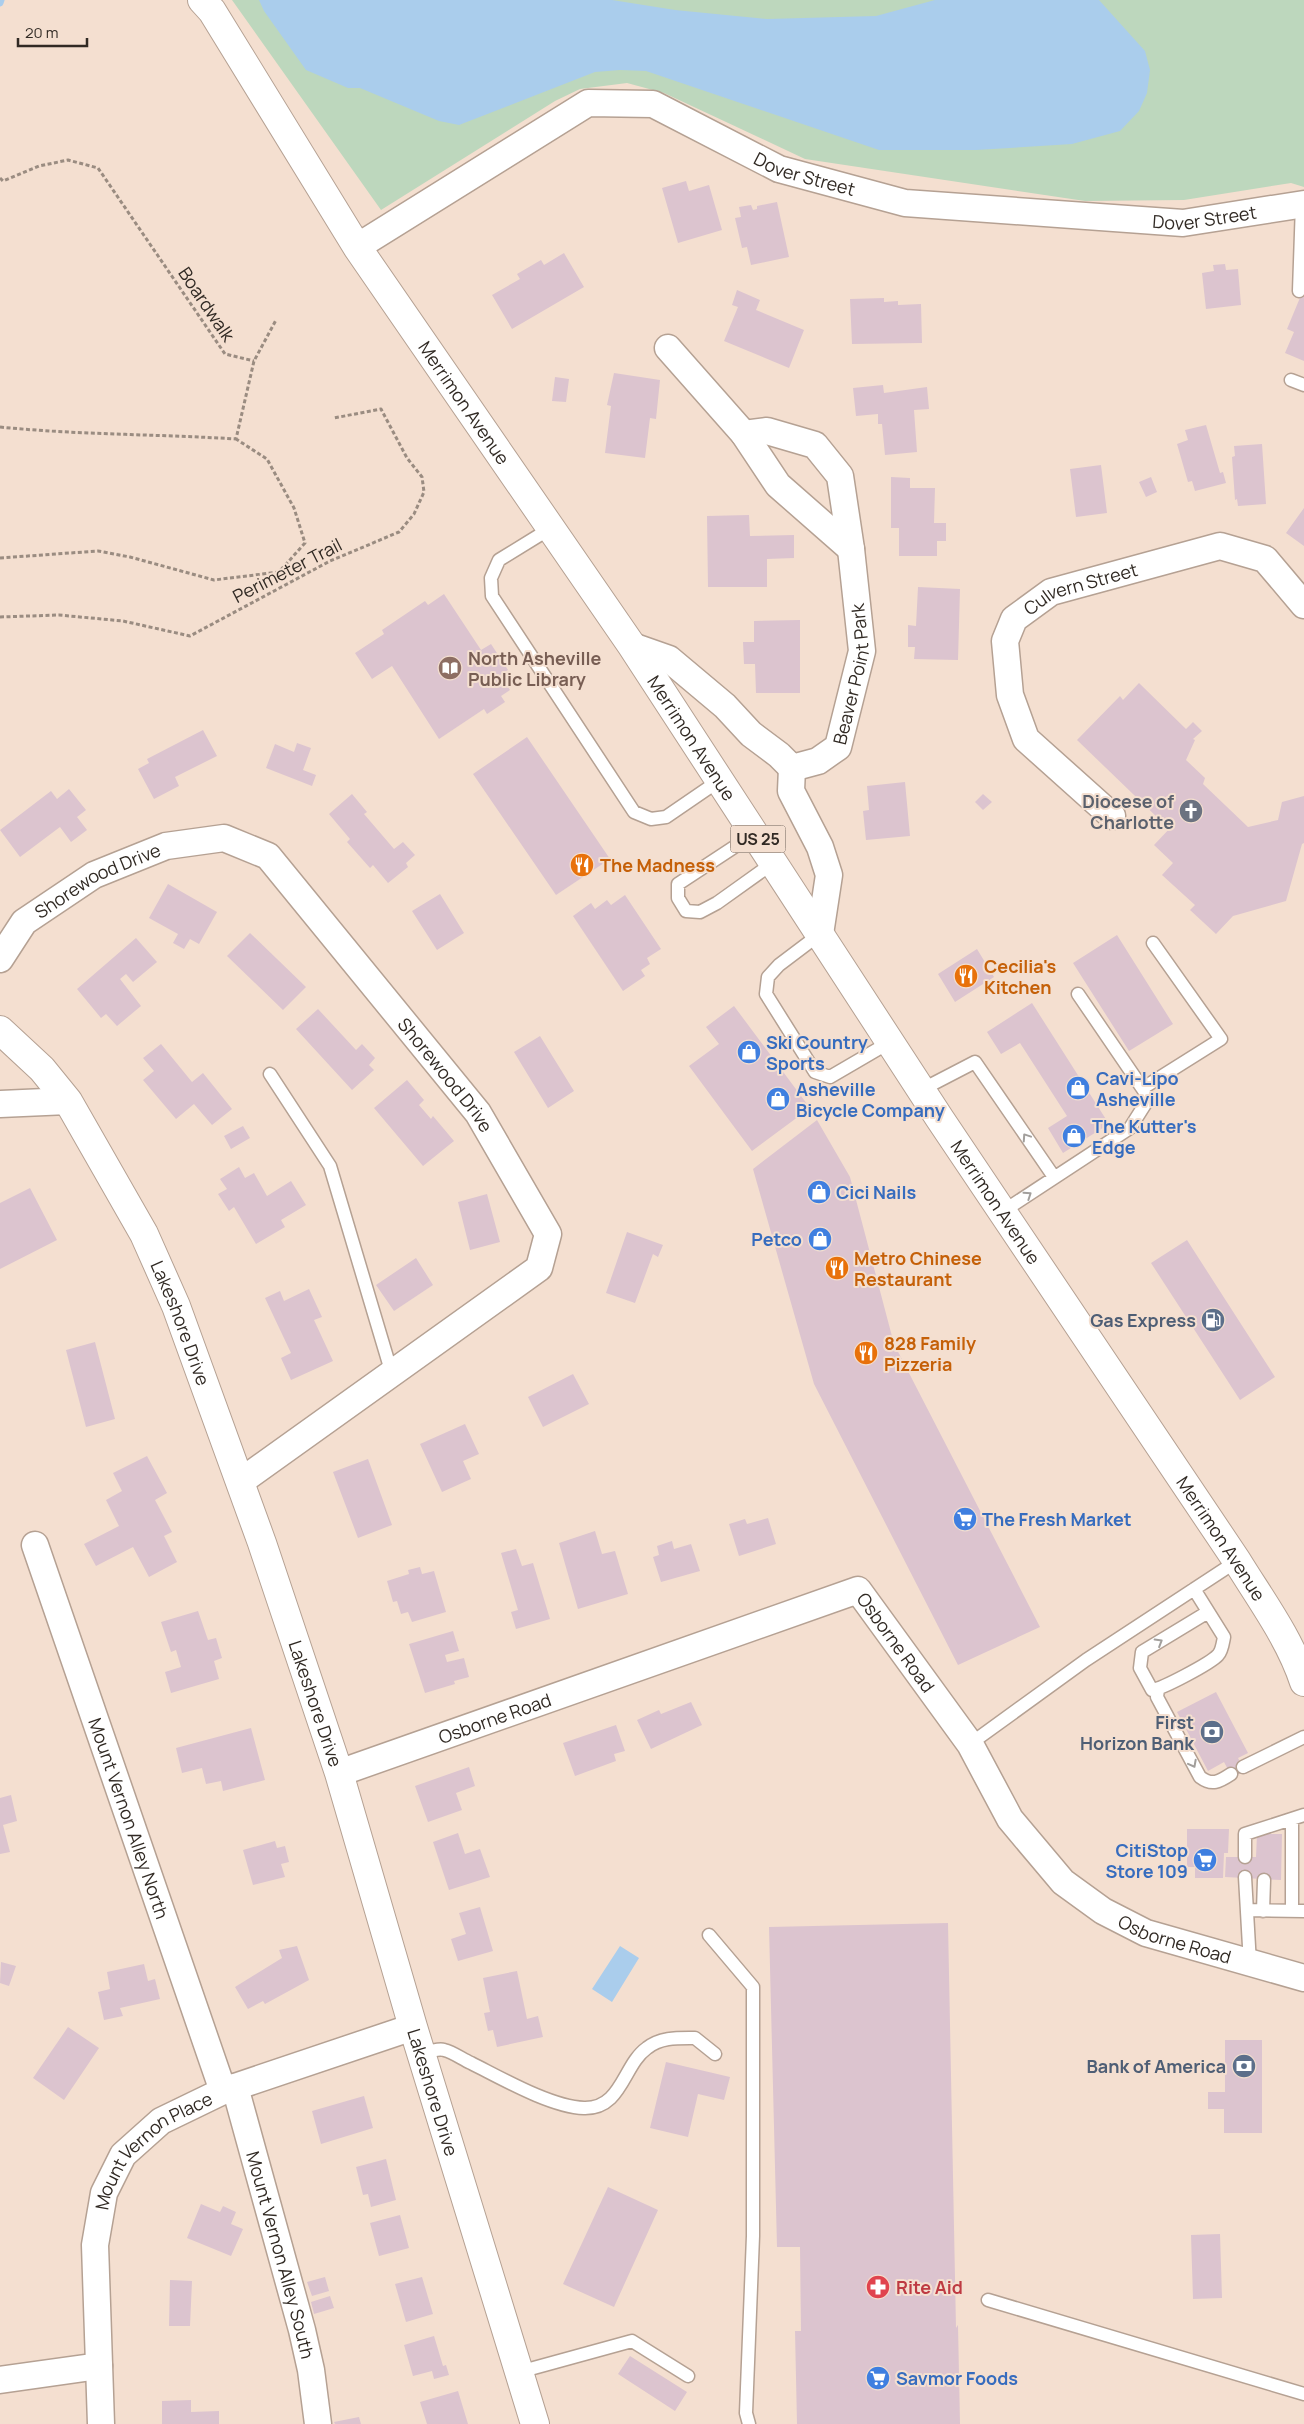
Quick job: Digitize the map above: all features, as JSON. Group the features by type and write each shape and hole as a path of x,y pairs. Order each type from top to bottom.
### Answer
{"main road":[{"name":"Merrimon Avenue","path":"202,0 212,11 357,247 632,646 921,1090 1237,1561 1276,1625 1300,1669 1304,1682"},
{"name":"Lakeshore Drive","path":"0,1030 42,1069 68,1101 144,1234 176,1306 240,1482 339,1773 413,2027 535,2424"}],"street":[{"name":"Dover Street","path":"357,247 588,103 653,104 779,169 906,203 1183,223 1303,204"},
{"path":"668,348 744,434 778,485 851,549"},
{"name":"Beaver Point Park","path":"744,434 767,431 814,445 840,476 851,549 862,651 838,747 818,761 792,768"},
{"name":"Culvern Street","path":"1112,816 1026,739 1010,695 1005,641 1014,619 1052,592 1220,546 1265,559 1304,605"},
{"path":"632,646 669,659 725,706 751,734 780,755 792,768 791,790 820,847 829,875 820,934"},
{"name":"Shorewood Drive","path":"0,959 24,922 94,875 166,846 224,838 268,856 478,1113 548,1234 539,1268 240,1482"},
{"path":"0,1104 68,1101"},
{"name":"Mount Vernon Alley North","path":"36,1545 229,2089"},
{"name":"Osborne Road","path":"339,1773 858,1590 970,1744 1010,1819 1063,1882 1103,1912 1146,1933 1304,1978"},
{"name":"Mount Vernon Place","path":"101,2424 95,2245 104,2193 123,2155 161,2121 229,2089 413,2027"},
{"name":"Mount Vernon Alley South","path":"229,2089 302,2330 311,2370 318,2424"},
{"path":"0,2380 99,2366"}],"lane":[{"path":"1299,291 1303,204"},
{"path":"1291,380 1304,385"},
{"path":"551,528 499,560 491,578 492,596 634,812 651,819 666,817 720,780"},
{"path":"754,834 678,884 678,898 686,911 700,912 717,903 773,863"},
{"path":"820,934 779,965 768,978 766,994 814,1072 830,1077 890,1042"},
{"path":"1143,1088 1221,1038 1153,943"},
{"path":"1002,1212 1130,1128 1149,1098 1078,994"},
{"path":"921,1090 975,1062 1054,1178"},
{"path":"270,1074 330,1166 392,1374"},
{"path":"970,1744 1086,1660 1237,1561"},
{"path":"1194,1589 1224,1637 1218,1655 1158,1689 1152,1690 1140,1668 1142,1652 1208,1612"},
{"path":"1158,1689 1157,1697 1200,1777 1208,1782 1218,1782 1231,1774"},
{"path":"1243,1768 1304,1737"},
{"path":"1245,1857 1244,1834 1264,1830 1298,1817 1298,1911 1247,1910"},
{"path":"1246,1877 1250,1964"},
{"path":"1263,1911 1264,1880"},
{"path":"709,1935 752,1987 753,2236 746,2413 749,2424"},
{"path":"422,2054 442,2049 530,2091 563,2104 586,2108 606,2102 617,2092 633,2062 647,2048 662,2040 694,2038 715,2054"},
{"path":"988,2300 1304,2394"},
{"path":"519,2372 632,2341 688,2376"}],"path":[{"name":"Boardwalk","path":"0,178 3,180 39,166 68,160 98,168 225,354 254,361"},
{"path":"236,439 254,361 276,320"},
{"name":"Perimeter Trail","path":"0,617 59,615 123,621 190,636 330,561 399,532 414,514 424,492 422,477 406,458 381,409 334,418"},
{"path":"0,427 62,434 169,435 236,439 267,459 294,508 305,543 279,572 214,580 130,557 98,551 0,558"}],"green space":[{"path":"232,0 1304,0 1304,187 1291,183 1184,200 1085,201 805,159 664,93 627,83 580,89 555,101 381,210"}],"water":[{"path":"259,0 612,0 675,10 767,19 876,16 935,0 1099,0 1145,51 1150,70 1147,93 1139,111 1120,131 1072,144 976,150 879,150 646,71 620,70 595,72 459,125 439,121 360,88 348,88 306,70 264,11"},
{"path":"620,1946 639,1958 612,2002 592,1989"}],"building":[{"path":"686,181 689,191 709,185 722,230 678,243 662,188"},
{"path":"777,202 789,257 751,265 747,247 742,248 735,218 741,217 739,207 751,205 753,210 757,209 757,206"},
{"path":"564,253 584,287 512,329 492,295 520,279 517,274 541,260 544,265"},
{"path":"1225,264 1226,270 1238,269 1241,305 1206,309 1202,273 1214,271 1213,265"},
{"path":"1304,288 1304,361 1285,353 1294,332 1287,329"},
{"path":"737,290 760,300 756,310 804,330 789,368 724,341 738,307 732,305"},
{"path":"884,298 884,302 898,301 898,305 921,304 922,343 852,344 850,299"},
{"path":"614,373 660,380 656,419 650,418 645,458 605,453 611,406 607,405"},
{"path":"555,377 569,379 566,402 552,401"},
{"path":"883,385 884,393 927,387 929,409 914,410 917,452 885,455 882,424 878,424 878,414 856,416 853,388"},
{"path":"1206,425 1220,473 1223,472 1226,483 1195,491 1192,481 1188,482 1177,444 1188,440 1185,430"},
{"path":"1262,444 1266,504 1238,506 1237,499 1235,500 1232,457 1235,456 1234,446"},
{"path":"1101,465 1107,513 1076,517 1070,469"},
{"path":"891,477 910,478 910,488 935,488 934,523 946,523 946,541 937,541 937,556 899,556 899,528 891,528"},
{"path":"1151,477 1157,492 1146,497 1139,482"},
{"path":"1304,508 1304,546 1286,533"},
{"path":"749,515 750,536 794,535 794,558 767,559 767,587 708,587 707,516"},
{"path":"918,587 960,589 958,660 914,659 915,647 908,647 908,625 916,626"},
{"name":"North Asheville Public Library","path":"444,594 481,650 491,644 508,670 500,675 510,690 501,696 505,702 487,714 484,709 439,739 392,666 372,679 355,653 384,634 382,630 425,601 428,605"},
{"path":"800,620 800,693 756,693 755,664 744,664 743,642 754,642 754,621"},
{"name":"Diocese of Charlotte","path":"1139,683 1186,729 1193,722 1202,731 1193,739 1195,740 1186,760 1205,778 1203,784 1248,827 1278,820 1282,802 1304,796 1304,843 1302,844 1286,901 1233,916 1216,934 1190,910 1195,905 1162,875 1173,863 1154,845 1172,826 1167,822 1161,821 1077,740 1120,696 1123,700"},
{"path":"203,730 217,756 175,777 179,786 154,799 138,769 149,763 147,759"},
{"path":"527,737 610,859 556,895 473,774"},
{"path":"297,743 311,748 303,770 316,775 312,786 266,768 275,744 294,752"},
{"path":"905,782 910,836 866,840 863,811 869,810 867,786"},
{"path":"69,789 86,810 77,817 87,830 71,842 60,827 20,857 0,830 51,791 57,799"},
{"path":"352,794 367,812 364,814 394,849 403,842 415,855 406,863 408,867 388,883 373,865 370,868 347,842 350,839 329,814"},
{"path":"983,794 992,802 983,810 975,802"},
{"path":"168,884 217,912 199,944 190,939 184,949 173,943 178,934 149,918"},
{"path":"440,894 464,933 437,950 412,911"},
{"path":"625,895 661,949 647,958 650,964 641,970 645,976 623,991 573,916 591,903 595,909 607,900 611,905"},
{"path":"250,933 306,987 283,1010 227,956"},
{"path":"1117,935 1173,1024 1129,1051 1073,963"},
{"path":"136,938 157,962 133,982 126,974 120,979 141,1006 117,1026 106,1014 101,1018 77,989"},
{"name":"Cecilia's Kitchen","path":"977,949 994,977 955,1002 938,974"},
{"path":"1032,1003 1109,1124 1063,1153 1048,1128 1067,1116 1020,1043 1001,1054 987,1032"},
{"path":"734,1006 810,1108 752,1151 689,1066 719,1044 706,1027"},
{"path":"318,1009 356,1050 362,1044 375,1058 369,1065 374,1070 352,1090 296,1029"},
{"path":"540,1036 574,1091 548,1108 514,1052"},
{"path":"161,1044 192,1082 203,1073 232,1109 212,1125 194,1104 176,1119 143,1080 154,1071 143,1058"},
{"path":"407,1080 424,1100 419,1105 431,1119 433,1116 454,1141 423,1166 374,1108"},
{"path":"817,1120 850,1177 894,1344 1040,1627 958,1665 814,1384 753,1169"},
{"path":"243,1126 250,1138 231,1149 224,1136"},
{"path":"239,1167 245,1178 254,1173 267,1196 291,1181 306,1205 281,1220 285,1227 256,1244 234,1207 229,1211 218,1194 227,1189 220,1179"},
{"path":"30,1188 57,1240 0,1269 0,1203"},
{"path":"487,1194 500,1242 470,1250 458,1202"},
{"path":"627,1232 663,1245 658,1257 653,1254 635,1303 606,1293"},
{"name":"Gas Express","path":"1187,1240 1275,1377 1240,1400 1151,1263"},
{"path":"416,1258 433,1285 394,1311 376,1285"},
{"path":"309,1289 322,1317 314,1320 333,1361 291,1380 281,1358 291,1353 265,1298 280,1291 284,1301"},
{"path":"95,1342 115,1419 86,1427 66,1350"},
{"path":"573,1374 589,1404 543,1427 528,1397"},
{"path":"465,1424 479,1454 463,1461 471,1479 442,1492 420,1444"},
{"path":"147,1456 167,1493 155,1500 172,1532 164,1536 177,1562 149,1577 133,1547 96,1566 84,1544 119,1526 106,1500 122,1491 113,1473"},
{"path":"368,1459 392,1525 358,1538 333,1472"},
{"path":"768,1518 776,1544 739,1556 729,1524 745,1519 747,1524"},
{"path":"595,1531 602,1554 615,1551 628,1594 578,1609 559,1543"},
{"path":"672,1541 674,1549 691,1544 700,1571 661,1582 653,1557 659,1555 657,1546"},
{"path":"516,1549 522,1566 533,1563 550,1619 516,1629 511,1612 518,1610 501,1553"},
{"path":"420,1567 422,1574 434,1571 446,1612 412,1622 408,1612 401,1614 397,1601 393,1602 387,1581 409,1574 408,1570"},
{"path":"198,1611 208,1640 216,1638 222,1658 214,1661 219,1679 171,1693 165,1672 181,1667 176,1650 171,1652 161,1622"},
{"path":"453,1631 459,1651 445,1655 447,1662 464,1658 469,1677 454,1681 455,1684 425,1693 409,1644"},
{"name":"First Horizon Bank","path":"1216,1692 1248,1753 1238,1758 1245,1771 1232,1777 1224,1762 1208,1771 1177,1712"},
{"path":"691,1702 702,1725 651,1749 637,1720 659,1710 661,1714"},
{"path":"616,1725 625,1751 614,1754 616,1761 575,1776 563,1743"},
{"path":"251,1728 265,1780 223,1791 221,1781 206,1784 202,1768 182,1773 176,1748"},
{"path":"469,1767 475,1786 456,1793 462,1810 428,1822 415,1786"},
{"path":"11,1795 17,1821 3,1825 10,1852 0,1854 0,1798"},
{"name":"CitiStop Store 109","path":"1187,1829 1229,1829 1228,1853 1224,1853 1223,1878 1195,1878 1195,1867 1187,1867"},
{"path":"458,1833 465,1854 480,1849 490,1877 449,1890 433,1842"},
{"path":"1257,1834 1282,1834 1281,1880 1225,1877 1226,1857 1256,1857"},
{"path":"275,1841 277,1848 285,1846 289,1862 281,1864 285,1877 253,1885 243,1850"},
{"path":"480,1907 493,1951 458,1961 451,1939 466,1934 459,1913"},
{"path":"948,1923 956,2328 958,2325 960,2424 797,2424 795,2331 801,2331 800,2247 777,2247 769,1927"},
{"path":"297,1946 309,1980 265,2004 263,2001 248,2009 235,1987 282,1958 279,1950"},
{"path":"1,1962 16,1966 9,1986 0,1983"},
{"path":"144,1964 148,1981 155,1979 160,1999 120,2008 123,2016 104,2020 98,1992 110,1989 107,1972"},
{"path":"517,1971 527,2019 538,2016 543,2037 497,2047 493,2030 488,2031 484,2013 490,2012 483,1978"},
{"path":"68,2027 99,2048 64,2100 33,2078"},
{"name":"Bank of America","path":"1225,2040 1262,2040 1262,2133 1224,2133 1224,2109 1208,2109 1208,2092 1225,2092"},
{"path":"666,2062 730,2077 724,2100 698,2094 688,2137 650,2128"},
{"path":"364,2096 373,2128 321,2144 312,2111"},
{"path":"386,2159 396,2200 371,2207 368,2194 363,2195 356,2167"},
{"path":"608,2187 658,2210 614,2307 563,2284"},
{"path":"201,2204 220,2212 223,2206 236,2212 231,2224 243,2229 231,2256 187,2238"},
{"path":"400,2215 409,2248 379,2256 370,2223"},
{"path":"1220,2234 1222,2298 1193,2299 1191,2235"},
{"path":"325,2277 329,2291 312,2296 307,2282"},
{"path":"422,2277 433,2314 406,2322 395,2284"},
{"path":"170,2280 192,2281 190,2326 169,2326"},
{"path":"330,2296 334,2308 314,2314 311,2302"},
{"path":"434,2336 443,2366 446,2365 449,2375 434,2379 432,2371 413,2376 404,2345"},
{"path":"630,2356 687,2392 675,2411 618,2374"},
{"path":"458,2391 468,2424 427,2424 420,2402"},
{"path":"191,2400 191,2412 219,2411 219,2424 162,2424 162,2401"},
{"path":"359,2417 361,2424 335,2424 334,2422"}],"place":[{"name":"North Asheville Public Library","path":"450,668"},
{"name":"Diocese of Charlotte","path":"1191,811"},
{"name":"The Madness","path":"582,865"},
{"name":"Cecilia's Kitchen","path":"966,976"},
{"name":"Ski Country Sports","path":"749,1052"},
{"name":"Cavi-Lipo Asheville","path":"1078,1088"},
{"name":"Asheville Bicycle Company","path":"778,1099"},
{"name":"The Kutter's Edge","path":"1074,1136"},
{"name":"Cici Nails","path":"819,1192"},
{"name":"Petco","path":"820,1239"},
{"name":"Metro Chinese Restaurant","path":"837,1268"},
{"name":"Gas Express","path":"1213,1320"},
{"name":"828 Family Pizzeria","path":"866,1353"},
{"name":"The Fresh Market","path":"965,1519"},
{"name":"First Horizon Bank","path":"1212,1732"},
{"name":"CitiStop Store 109","path":"1205,1860"},
{"name":"Bank of America","path":"1244,2066"},
{"name":"Rite Aid","path":"878,2287"},
{"name":"Savmor Foods","path":"878,2378"}]}
